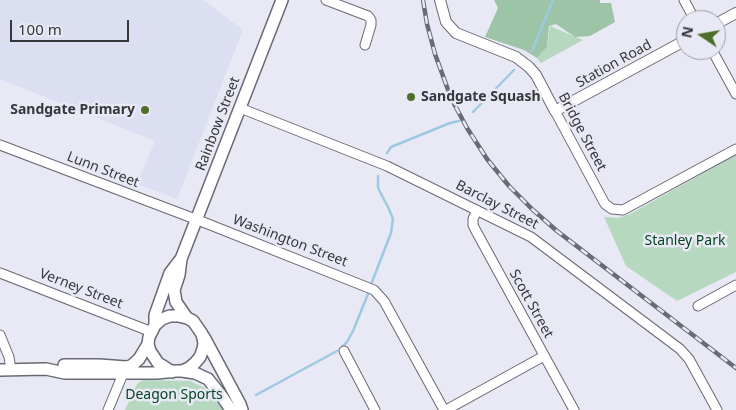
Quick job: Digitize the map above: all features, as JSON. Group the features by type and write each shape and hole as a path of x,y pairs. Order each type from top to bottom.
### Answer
{"main road":[{"name":"Rainbow Street","path":"187,318 174,296 181,259 282,0"},
{"name":"Rainbow Street","path":"154,328 155,314 170,273 181,259"},
{"path":"203,336 203,349 200,357 189,368 177,371 158,363 148,344 149,336 162,319 178,316 193,322 198,327 203,336 240,404 242,410"},
{"path":"124,370 139,359 148,344"},
{"path":"5,370 46,369 66,365 195,373 208,379 231,410"}],"street":[{"path":"326,0 368,16 371,20 371,25 365,45"},
{"name":"Bridge Street","path":"440,0 446,22 456,33 516,57 536,75 605,204 612,209 623,210 736,149"},
{"name":"Station Road","path":"555,111 676,45"},
{"path":"717,60 736,94"},
{"name":"Barclay Street","path":"240,108 387,166 531,237 680,349 689,358 717,410"},
{"name":"Lunn Street","path":"0,145 196,220"},
{"name":"Scott Street","path":"477,210 473,219 473,225 574,410"},
{"name":"Washington Street","path":"196,220 374,290 384,301 445,410"},
{"name":"Verney Street","path":"0,273 154,328"},
{"path":"698,306 736,285"},
{"path":"0,335 11,363 5,370"},
{"path":"344,351 375,410"},
{"path":"445,410 544,356"},
{"path":"108,410 124,370"}],"shaded area":[{"name":"Sandgate Primary","path":"0,0 203,0 243,30 177,199 137,184 155,141 0,79"}],"green space":[{"path":"494,0 600,0 600,3 611,3 615,22 590,36 575,37 556,24 549,26 547,47 537,58 524,50 485,37 498,8"},
{"path":"550,26 583,40 541,63 537,58 547,47"},
{"name":"Stanley Park","path":"736,155 736,272 677,301 626,266 604,217 618,218 630,214"},
{"name":"Deagon Sports","path":"143,380 190,381 205,388 223,410 125,410 137,384"}],"waterway":[{"path":"532,51 553,0"},
{"path":"473,112 514,70"},
{"path":"387,153 391,147 459,121"},
{"path":"372,282 391,233 393,219 378,188 378,176"},
{"path":"342,347 353,331 368,294"},
{"path":"256,395 337,351"}],"railway":[{"path":"423,0 435,54 451,98 487,159 509,186 557,231 736,368"}],"place":[{"name":"Sandgate Squash","path":"411,97"},
{"name":"Sandgate Primary","path":"145,110"}]}
